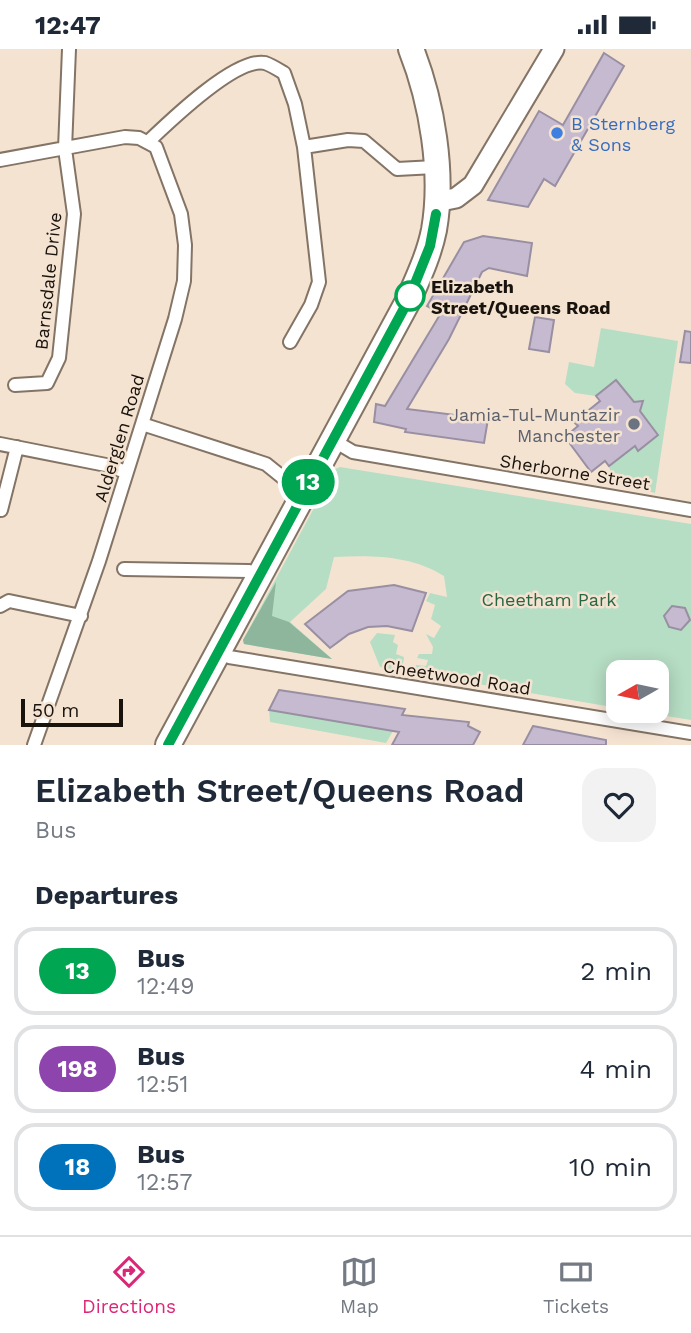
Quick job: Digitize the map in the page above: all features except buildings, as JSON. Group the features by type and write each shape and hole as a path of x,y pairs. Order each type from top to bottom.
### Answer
{"highway":[{"path":"168,745 331,439 408,301 430,246 436,208 435,167 429,114 411,49"}],"street":[{"path":"65,149 69,49"},
{"path":"436,208 474,185 554,49"},
{"path":"0,160 125,137 149,141 194,101 244,66 264,63 285,73 304,147 319,282 311,305 290,342"},
{"path":"304,147 348,139 364,141 397,169 435,167"},
{"name":"Alderglen Road","path":"34,745 81,615 142,424 175,319 186,262 181,214 161,155 149,141"},
{"name":"Barnsdale Drive","path":"15,385 47,383 59,358 74,214 65,149"},
{"path":"142,424 266,464 302,493"},
{"name":"Sherborne Street","path":"331,439 353,452 691,510"},
{"path":"0,444 106,465 126,472"},
{"path":"1,510 17,447"},
{"path":"124,569 249,571 258,576"},
{"path":"0,605 9,601 81,615"},
{"name":"Cheetwood Road","path":"219,652 241,659 691,733"}],"green space":[{"path":"601,328 678,341 655,493 613,481 609,466 635,446 638,451 658,435 616,380 596,396 575,393 565,384 569,362 594,367"},
{"name":"Cheetham Park","path":"340,467 691,524 691,720 669,716 669,660 606,660 606,706 414,673 416,665 426,666 428,660 417,658 419,654 432,654 433,647 426,634 434,638 441,626 431,619 435,605 426,601 430,593 447,597 444,576 404,560 362,556 334,557 326,589 290,622 332,659 244,644 243,640 335,469"},
{"path":"276,582 272,616 289,622 332,659 244,644 243,640"},
{"path":"377,633 395,635 393,642 398,645 396,654 404,657 402,671 380,667 370,642"},
{"path":"269,710 393,731 386,743 270,722"}],"bus line":[{"name":"13","path":"168,745 408,301 423,268 436,214"}],"place":[{"name":"B Sternberg & Sons","path":"557,133"},
{"name":"Elizabeth Street/Queens Road","path":"410,296"},
{"name":"Jamia-Tul-Muntazir Manchester","path":"634,424"}]}
